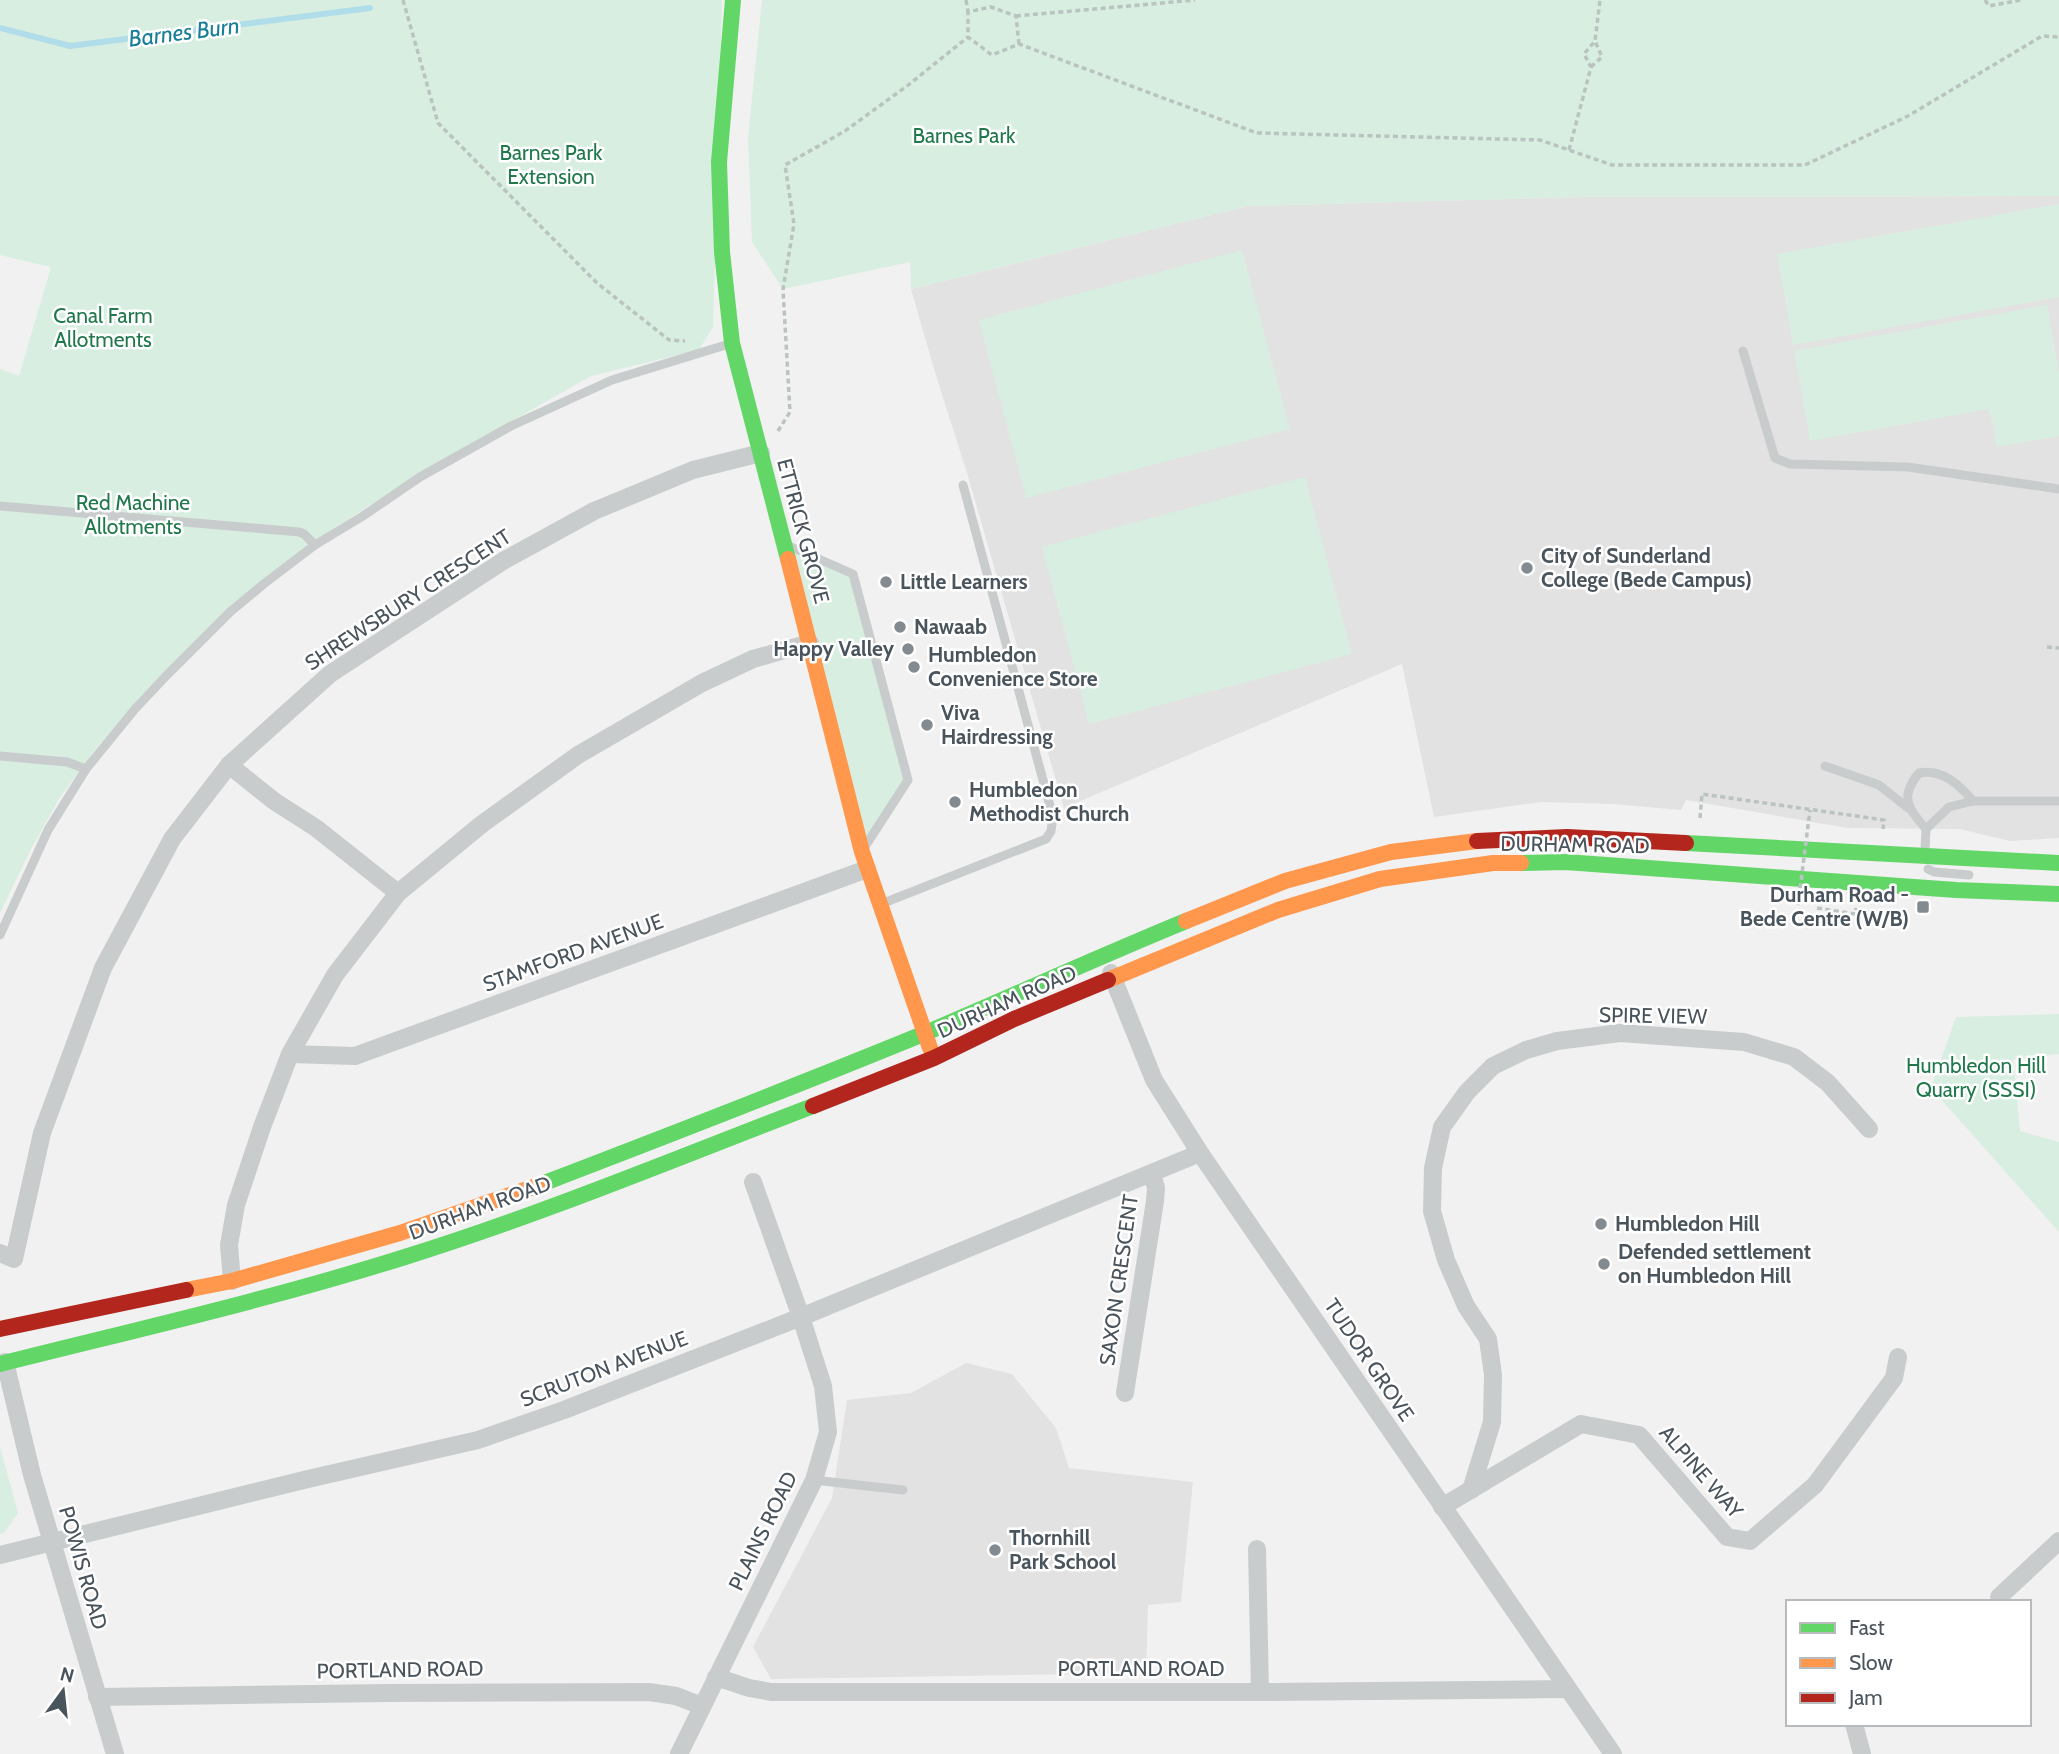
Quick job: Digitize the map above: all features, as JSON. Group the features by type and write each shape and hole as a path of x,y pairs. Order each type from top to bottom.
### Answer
{"main road":[{"name":"ETTRICK GROVE","path":"733,0 719,162 722,252 732,343 864,861 934,1058"},
{"name":"DURHAM ROAD","path":"0,1329 232,1281 400,1233 523,1191 925,1033 1103,955 1285,881 1391,852 1484,840 1567,837 2059,863"},
{"name":"DURHAM ROAD","path":"2,1363 260,1300 406,1257 557,1204 934,1058 1014,1019 1278,910 1380,879 1493,863 1577,862 1942,890 2052,895"},
{"path":"0,1342 2,1363"}],"street":[{"name":"SHREWSBURY CRESCENT","path":"0,1254 14,1259 42,1133 103,968 173,839 229,765 330,674 503,561 607,506 693,470 761,453"},
{"path":"232,1281 229,1245 236,1205 290,1054 335,975 398,893 482,824 578,755 702,683 754,659 810,643"},
{"path":"229,765 274,801 316,828 398,893"},
{"name":"STAMFORD AVENUE","path":"290,1054 355,1056 864,861"},
{"name":"TUDOR GROVE","path":"1103,955 1154,1080 1200,1153 1613,1754"},
{"name":"SPIRE VIEW","path":"1471,1490 1492,1422 1493,1375 1488,1339 1466,1306 1446,1260 1432,1211 1433,1168 1442,1127 1466,1092 1493,1066 1526,1050 1557,1041 1620,1033 1744,1042 1794,1057 1828,1083 1869,1129"},
{"name":"SCRUTON AVENUE","path":"0,1555 478,1440 564,1410 801,1317 1200,1153"},
{"name":"SAXON CRESCENT","path":"1125,1393 1155,1201 1156,1188 1152,1173"},
{"name":"PLAINS ROAD","path":"679,1754 814,1480 828,1432 823,1386 753,1181"},
{"name":"ALPINE WAY","path":"1443,1507 1581,1424 1639,1435 1727,1537 1750,1541 1815,1485 1894,1378 1898,1357"},
{"name":"POWIS ROAD","path":"2,1363 96,1697 115,1754"},
{"path":"1999,1597 2059,1541"},
{"path":"1257,1549 1260,1692"},
{"name":"PORTLAND ROAD","path":"716,1676 749,1688 771,1692 1567,1689"},
{"name":"PORTLAND ROAD","path":"96,1697 649,1692 676,1696 702,1706"},
{"path":"1855,1726 1862,1754"}],"lane":[{"path":"0,935 48,830 86,769 135,709 230,612 315,545 420,477 511,426 612,380 732,343"},
{"path":"1743,351 1775,458 1790,464 1909,467 2059,489"},
{"path":"879,904 1046,839 1052,824 1053,817 963,485"},
{"path":"0,506 299,532 315,545"},
{"path":"784,544 853,574 908,780 864,861"},
{"path":"0,755 66,762 86,769"},
{"path":"1825,766 1879,785 1908,808 1926,829 1925,868 1934,872 1983,877"},
{"path":"1908,808 1907,794 1910,783 1919,773 1929,771 1943,775 1963,789 1973,801"},
{"path":"1926,829 1949,807 1973,801 2059,801"},
{"path":"2020,880 2052,895"},
{"path":"814,1480 903,1490"}],"path":[{"path":"403,0 438,123 597,283 669,340 694,341"},
{"path":"966,0 968,37"},
{"path":"968,12 991,7 1016,16 1195,0"},
{"path":"1569,150 1591,67 1602,57 1595,41 1600,0"},
{"path":"1985,0 1989,6 2021,0"},
{"path":"1016,16 1018,44"},
{"path":"968,37 992,55 1018,44 1257,133 1540,140 1612,165 1805,165 1908,116 2042,36 2059,37"},
{"path":"756,435 780,430 790,412 783,289 794,224 785,165 845,131 968,37"},
{"path":"1591,67 1584,54 1595,41"},
{"path":"2046,646 2059,648"},
{"path":"1697,844 1702,794 1861,817"},
{"path":"1798,905 1810,810"}],"shaded area":[{"name":"City of Sunderland College (Bede Campus)","path":"2059,196 2059,838 2010,841 1960,829 1847,828 1686,800 1681,810 1613,804 1541,802 1434,817 1402,664 1064,808 911,289 1248,206 1581,197"},
{"name":"Thornhill Park School","path":"966,1363 1012,1374 1056,1428 1069,1468 1193,1482 1181,1602 1148,1605 1146,1673 771,1679 753,1647 832,1498 847,1400 911,1393"}],"green space":[{"path":"0,0 722,0 713,327 699,350 591,376 417,475 333,529 224,612 139,698 93,752 59,799 0,913 0,369 19,376 51,267 0,255"},
{"name":"Barnes Park","path":"762,0 2059,0 2059,196 1582,197 1248,206 911,289 910,262 783,289 752,242 748,138"},
{"path":"2059,204 2059,297 1793,345 1777,254"},
{"path":"1242,250 1290,429 1026,498 979,320"},
{"path":"2047,305 2059,372 2059,436 1997,447 1989,409 1810,441 1794,351"},
{"path":"1305,477 1352,654 1089,724 1042,547"},
{"path":"784,544 853,574 908,780 862,852"},
{"name":"Humbledon Hill Quarry (SSSI)","path":"2059,1014 2059,1054 2013,1059 2020,1131 2059,1142 2059,1232 1931,1088 1956,1017"},
{"path":"0,1447 18,1513 4,1533 0,1534"}],"waterway":[{"name":"Barnes Burn","path":"0,28 70,46 370,8"}],"traffic: fast":[{"path":"733,0 719,162 722,252 732,343 788,559"},
{"path":"1686,843 2059,863"},
{"path":"1521,863 1565,862 1956,890 2059,894"},
{"path":"539,1185 923,1034 1186,921"},
{"path":"0,1364 254,1300 405,1257 559,1204 813,1106"}],"traffic: slow":[{"path":"788,559 862,852 930,1048"},
{"path":"1186,921 1285,881 1391,852 1477,841"},
{"path":"1108,980 1278,910 1380,879 1493,863 1521,863"},
{"path":"186,1290 232,1281 400,1233 539,1185"}],"traffic: jam":[{"path":"1477,841 1567,837 1686,843"},
{"path":"813,1106 934,1058 1014,1019 1108,980"},
{"path":"0,1329 186,1290"}],"place":[{"name":"City of Sunderland College (Bede Campus)","path":"1527,568"},
{"name":"Little Learners","path":"886,582"},
{"name":"Nawaab","path":"900,627"},
{"name":"Happy Valley","path":"908,649"},
{"name":"Humbledon Convenience Store","path":"914,667"},
{"name":"Viva Hairdressing","path":"927,725"},
{"name":"Humbledon Methodist Church","path":"955,802"},
{"name":"Durham Road - Bede Centre (W/B)","path":"1923,907"},
{"name":"Humbledon Hill","path":"1601,1224"},
{"name":"Defended settlement on Humbledon Hill","path":"1604,1264"},
{"name":"Thornhill Park School","path":"995,1550"}],"park label":[{"name":"Barnes Park Extension","path":"551,165"},
{"name":"Canal Farm Allotments","path":"103,328"},
{"name":"Red Machine Allotments","path":"133,515"}]}
